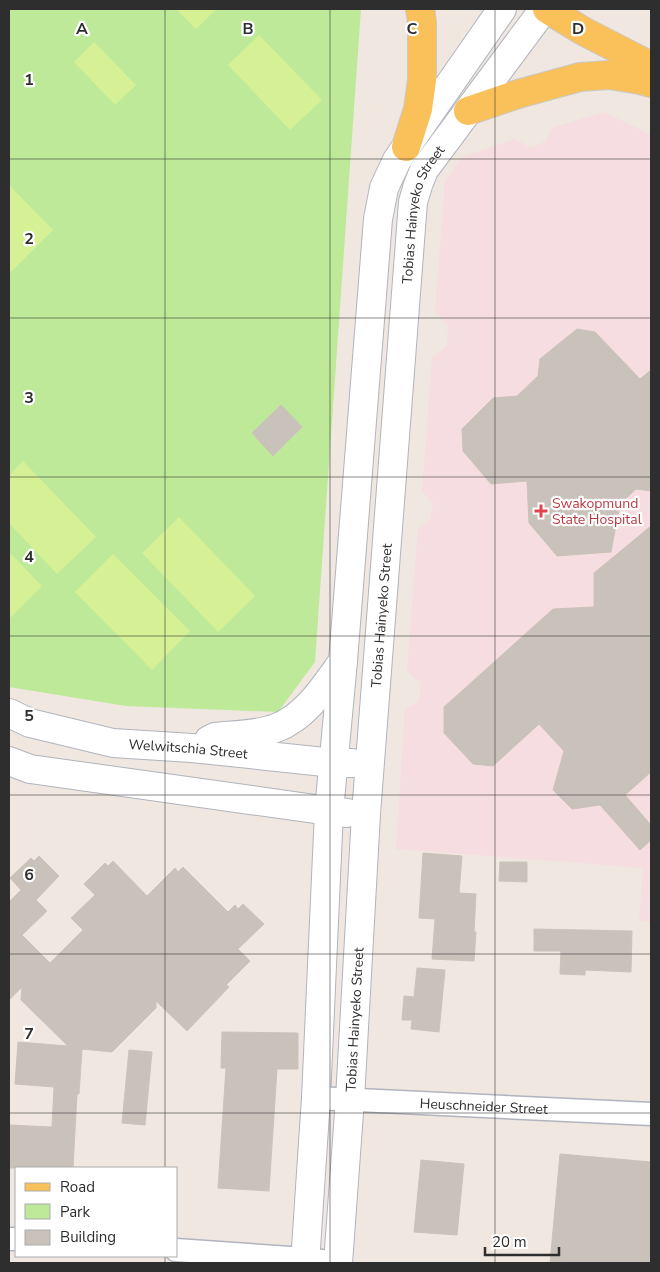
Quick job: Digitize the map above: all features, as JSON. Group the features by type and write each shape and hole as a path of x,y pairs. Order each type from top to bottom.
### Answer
{"main road":[{"path":"406,147 418,109 422,80 422,22 420,9"},
{"path":"546,9 583,31 651,66"},
{"path":"468,111 518,94 580,77 609,75 651,83"}],"street":[{"path":"305,1261 316,1098 328,812 343,661 378,219 384,188 397,160 502,9"},
{"name":"Tobias Hainyeko Street","path":"338,1263 350,1099 366,814 413,202 424,170 546,9"},
{"path":"192,748 215,738 258,732 275,728 288,722 312,703 343,661"},
{"name":"Welwitschia Street","path":"9,713 30,723 112,744 192,748 334,763 370,763"},
{"path":"9,761 30,769 328,812 366,814"},
{"name":"Heuschneider Street","path":"316,1098 651,1114"},
{"path":"178,1250 338,1263"}],"shaded area":[{"name":"Swakopmund State Hospital","path":"604,112 651,135 651,922 639,921 643,868 396,849 405,709 419,701 421,683 407,671 418,529 430,519 433,503 422,491 432,358 447,346 448,325 435,312 445,182 462,157 515,139 531,148 546,141 552,128"}],"green space":[{"path":"9,9 361,9 315,662 278,712 126,706 9,687"},
{"path":"176,9 217,9 196,29"},
{"path":"259,35 322,100 290,130 228,65"},
{"path":"94,42 136,85 115,105 74,62"},
{"path":"9,185 53,230 9,274"},
{"path":"23,461 96,537 57,574 9,523 9,476"},
{"path":"179,517 255,596 218,632 142,553"},
{"path":"9,552 42,586 9,619"},
{"path":"113,554 190,631 152,670 75,592"}],"building":[{"path":"577,329 595,332 640,379 651,370 651,491 636,489 620,504 611,552 557,556 529,523 527,481 491,484 463,451 462,429 493,398 517,396 538,376 540,359"},
{"path":"281,405 302,427 273,456 252,433"},
{"path":"651,526 651,772 625,795 651,825 651,840 640,850 600,805 572,809 553,790 564,751 539,724 493,766 473,764 444,733 444,707 553,609 594,607 594,573"},
{"path":"423,853 462,856 459,893 476,894 474,961 432,959 435,919 419,918"},
{"path":"39,856 59,876 36,900 47,911 22,935 50,963 83,930 71,918 95,895 84,884 105,863 108,866 113,861 147,896 175,868 178,872 183,867 228,912 235,905 238,909 243,904 264,924 238,949 250,961 226,985 229,987 187,1031 156,1001 156,1008 112,1052 82,1049 79,1094 77,1094 73,1167 9,1168 9,1125 52,1127 54,1087 15,1084 18,1042 68,1046 21,1000 22,987 9,1000 9,902 21,890 10,878 31,858 34,861"},
{"path":"500,862 527,862 527,882 499,881"},
{"path":"534,929 632,931 631,972 585,970 585,975 560,974 561,951 534,951"},
{"path":"417,968 445,970 439,1032 411,1029 412,1020 402,1020 404,996 414,997"},
{"path":"222,1032 298,1033 298,1069 277,1069 269,1191 218,1188 226,1068 221,1068"},
{"path":"129,1050 152,1052 145,1125 122,1123"},
{"path":"560,1154 651,1162 651,1263 550,1263"},
{"path":"421,1160 464,1164 457,1235 414,1232"}],"place":[{"name":"Swakopmund State Hospital","path":"541,511"}]}
